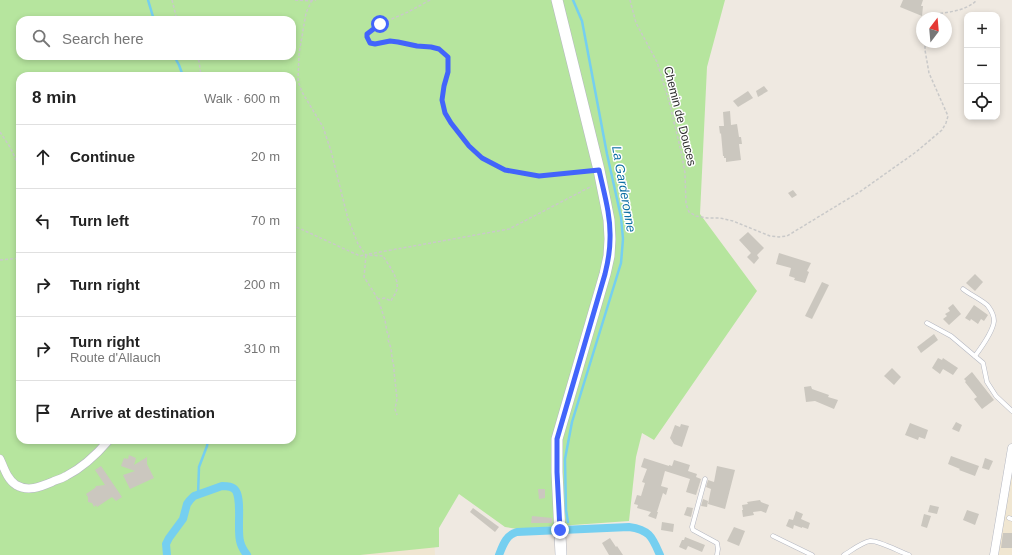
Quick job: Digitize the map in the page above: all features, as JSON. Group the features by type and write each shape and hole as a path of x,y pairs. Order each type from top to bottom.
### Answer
{"main road":[{"path":"557,0 600,176 609,220 610,239 609,256 603,281 557,439 561,555"},
{"path":"560,530 566,555"}],"street":[{"path":"0,459 8,478 16,485 26,489 38,488 67,476 106,444"},
{"path":"994,555 1012,448"}],"lane":[{"path":"962,289 988,305 994,320 984,342 975,356"},
{"path":"927,323 951,336 983,364 987,382 996,396 1012,411"},
{"path":"705,479 692,527 693,530 717,543 717,555"},
{"path":"773,536 812,555"},
{"path":"844,555 870,541 909,555"}],"path":[{"path":"172,0 176,16"},
{"path":"295,0 316,0"},
{"path":"430,0 408,12 380,24 367,34 370,43 375,44 390,41 398,42 431,47 439,49 445,53 448,57 449,66 442,100 445,113 469,146 482,158 505,170 539,176 600,176"},
{"name":"Chemin de Douces","path":"630,0 636,23 657,62 669,101 685,173 686,204 689,212 696,216 720,218 733,221 770,236 787,236 861,191 916,152 942,130 948,116 929,73 925,48"},
{"path":"948,12 966,8 977,0"},
{"path":"311,1 306,13 298,81 302,92 323,127 331,151 348,219 358,244 366,254 364,277 378,299 385,320 386,332 389,335 388,340 394,367 397,415"},
{"path":"198,60 200,72"},
{"path":"0,132 16,162"},
{"path":"296,227 360,256 509,229 600,176"},
{"path":"366,254 383,256 397,280 397,292 391,301 384,298 378,299"},
{"path":"0,260 16,258"}],"shaded area":[{"path":"1012,460 1012,555 996,555"},
{"path":"434,534 435,555 288,555"}],"green space":[{"path":"0,0 725,0 707,67 700,214 757,291 654,440 642,433 636,457 629,521 517,529 505,527 459,494 439,528 439,547 360,555 0,555"}],"building":[{"path":"903,0 923,0 921,6 923,6 922,12 916,12 916,14 900,7"},
{"path":"764,86 768,91 758,97 756,91"},
{"path":"748,91 753,98 738,107 733,101"},
{"path":"730,111 731,125 737,124 739,137 741,137 742,144 739,144 741,160 726,162 726,158 723,156 719,126 724,126 723,112"},
{"path":"793,190 797,195 792,198 788,193"},
{"path":"748,232 764,248 757,255 759,258 754,264 747,257 751,253 739,240"},
{"path":"779,253 811,263 807,271 809,272 805,283 794,280 795,278 789,276 791,268 776,264"},
{"path":"975,274 983,282 975,291 966,283"},
{"path":"822,282 829,285 812,319 805,316"},
{"path":"953,304 961,314 949,325 943,319 947,316 945,314 950,311 948,308"},
{"path":"974,305 988,315 984,321 981,319 978,324 971,319 970,321 965,318"},
{"path":"934,334 938,340 921,353 917,347"},
{"path":"938,358 942,360 943,358 958,368 953,375 943,369 940,374 932,368"},
{"path":"892,368 901,377 894,385 884,376"},
{"path":"972,372 994,400 982,409 974,399 977,397 964,379"},
{"path":"811,386 812,389 838,400 834,409 815,401 806,402 804,387"},
{"path":"956,422 962,425 959,432 952,429"},
{"path":"910,423 928,430 925,439 919,437 918,440 905,435"},
{"path":"681,424 689,426 682,447 674,444 670,438 675,425 680,427"},
{"path":"129,455 136,458 134,465 147,457 147,464 154,478 130,489 123,475 135,471 121,466 124,458 128,459"},
{"path":"951,456 979,466 975,476 948,464"},
{"path":"644,458 669,466 672,466 674,460 690,465 688,471 697,474 696,477 701,479 696,495 686,492 690,479 665,471 661,486 668,488 666,495 663,493 656,519 648,516 651,512 637,508 638,505 634,504 637,495 641,496 645,483 642,482 647,469 641,467"},
{"path":"985,458 993,461 989,470 982,468"},
{"path":"101,466 122,497 116,501 112,497 97,507 96,505 94,507 92,503 88,502 88,497 86,494 96,486 105,485 95,470"},
{"path":"717,466 735,470 725,509 708,504 711,489 706,487 708,480 714,482"},
{"path":"538,489 545,489 545,498 539,499"},
{"path":"703,499 708,501 707,507 701,506"},
{"path":"760,500 761,502 769,505 766,513 761,511 753,512 754,515 743,517 742,505 748,504 747,502"},
{"path":"930,505 939,507 937,514 928,512"},
{"path":"687,507 693,508 691,517 684,515"},
{"path":"473,508 499,527 495,532 470,512"},
{"path":"967,510 979,514 975,525 963,520"},
{"path":"796,511 803,514 801,519 810,523 808,529 794,525 793,529 786,526 789,519 793,520"},
{"path":"924,514 931,516 927,528 921,526"},
{"path":"532,516 552,518 552,523 531,523"},
{"path":"662,522 674,524 673,532 661,530"},
{"path":"734,527 745,531 739,546 727,541"},
{"path":"1003,533 1012,533 1012,548 1001,548"},
{"path":"685,537 705,545 702,552 688,546 686,550 679,547"},
{"path":"610,538 623,555 609,555 602,543"}],"waterway":[{"path":"148,0 153,16"},
{"name":"La Garderonne","path":"568,522 566,510 565,459 572,422 621,263 623,239 621,217 607,154 582,21 573,0"},
{"path":"176,60 182,72"},
{"path":"198,495 199,467 207,444"},
{"path":"167,555 166,544 183,519 187,504 190,500 194,496 222,486 233,488 238,496 239,536 247,555"},
{"path":"499,555 510,535 517,532 629,527 646,532 655,543 660,555"}],"route":[{"path":"380,24 367,34 370,43 375,44 390,41 398,42 431,47 439,49 445,53 448,57 449,66 442,100 445,113 469,146 482,158 505,170 539,176 599,170 609,220 609,256 557,439 560,530"}]}
